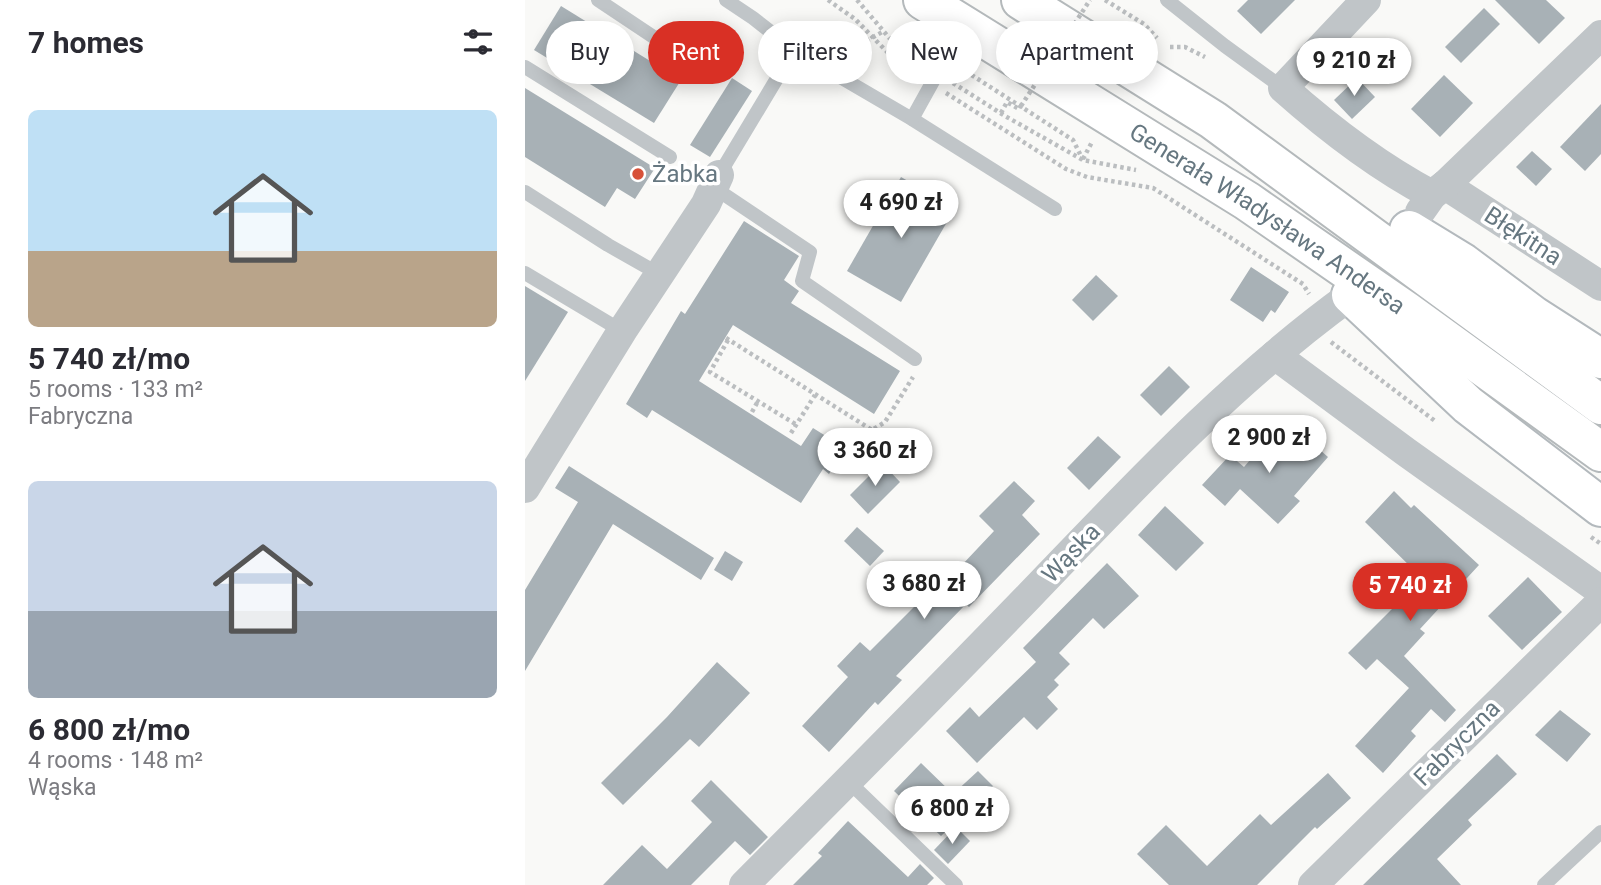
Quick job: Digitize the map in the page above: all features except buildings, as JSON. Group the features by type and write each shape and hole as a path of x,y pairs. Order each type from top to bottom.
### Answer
{"main road":[{"name":"Generała Władysława Andersa","path":"923,0 956,21"},
{"name":"Generała Władysława Andersa","path":"1021,0 1213,120 1601,405"},
{"name":"Generała Władysława Andersa","path":"982,37 1247,201 1406,311 1601,452"},
{"path":"1213,120 1321,177 1463,263 1534,316 1601,359"},
{"path":"1247,201 1468,405 1601,507"}],"street":[{"path":"1283,88 1366,0"},
{"path":"1409,230 1439,190 1601,35"},
{"name":"Błękitna","path":"1283,88 1376,160 1439,190 1601,286"},
{"path":"525,488 622,331 706,204 716,181"},
{"name":"Wąska","path":"744,885 1158,462 1275,355 1351,295"},
{"path":"1275,355 1601,591"},
{"name":"Fabryczna","path":"1313,885 1601,602"}],"lane":[{"path":"598,0 648,33"},
{"path":"726,0 758,22"},
{"path":"1167,0 1283,88"},
{"path":"525,67 670,157"},
{"path":"774,84 716,181 810,252 801,281 915,359"},
{"path":"853,84 1055,209"},
{"path":"912,119 932,84"},
{"path":"525,192 659,274"},
{"path":"525,273 622,331"},
{"path":"848,780 956,885"},
{"path":"1544,885 1601,832"}],"path":[{"path":"828,0 847,13 886,51"},
{"path":"857,0 886,34"},
{"path":"1016,104 1090,0"},
{"path":"1106,0 1139,21"},
{"path":"873,38 884,32"},
{"path":"970,74 1016,104 1073,140 1083,160 945,78 970,74"},
{"path":"942,84 1066,169 1087,177 1153,188 1303,284 1311,297"},
{"path":"1000,113 1007,102 1016,104"},
{"path":"797,425 710,372 727,339 872,430 885,422 917,371 915,359"},
{"path":"791,433 815,395"},
{"path":"752,412 758,401"}],"place":[{"name":"Żabka","path":"638,174"}]}
